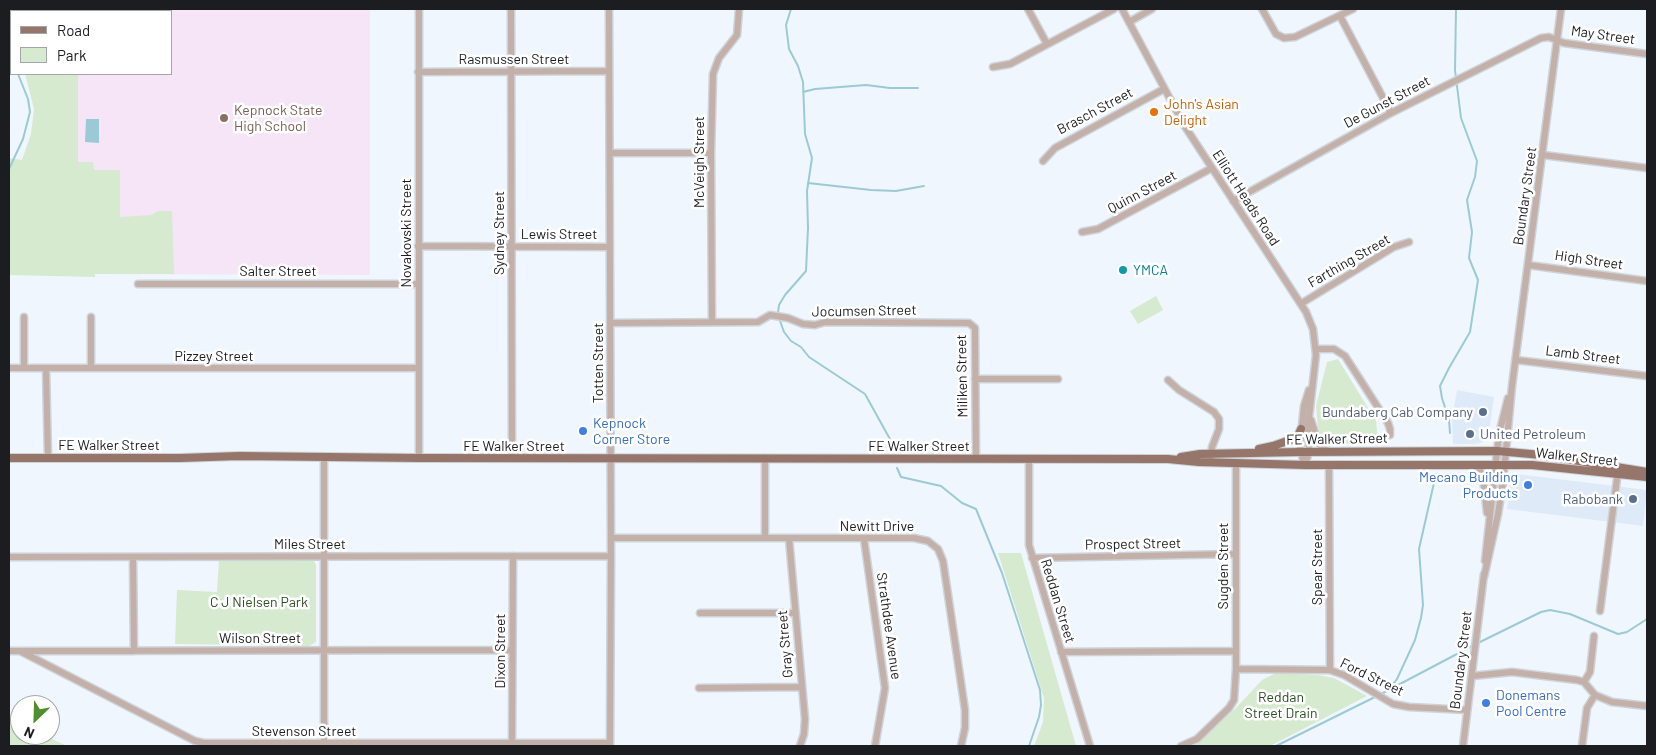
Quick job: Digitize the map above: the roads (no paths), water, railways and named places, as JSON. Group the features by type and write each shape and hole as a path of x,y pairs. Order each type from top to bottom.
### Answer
{"main road":[{"path":"1227,454 1279,444 1295,438 1301,429"},
{"name":"FE Walker Street","path":"1210,458 1227,454 1330,451 1506,452"},
{"name":"Walker Street","path":"1506,452 1542,455 1647,477"},
{"name":"FE Walker Street","path":"9,458 239,456 419,458 1210,458 1236,463 1304,465 1500,465"},
{"name":"Walker Street","path":"1500,465 1532,465 1647,472"}],"street":[{"name":"Novakovski Street","path":"418,9 419,458"},
{"name":"Sydney Street","path":"511,9 512,458"},
{"name":"Totten Street","path":"609,9 610,745"},
{"name":"McVeigh Street","path":"712,322 711,154 713,74 719,58 737,35 739,9"},
{"path":"1028,9 1048,44"},
{"path":"993,67 1010,64 1114,9"},
{"name":"Elliott Heads Road","path":"1122,9 1184,125 1302,303 1313,328 1316,349 1310,409 1309,452 1304,465"},
{"path":"1129,22 1152,9"},
{"path":"1262,9 1276,34 1284,38 1296,37 1353,9"},
{"name":"Boundary Street","path":"1463,746 1488,530 1500,465 1506,452 1512,386 1561,9"},
{"path":"1340,16 1391,113"},
{"name":"De Gunst Street","path":"1234,201 1391,113 1465,77 1536,39 1544,37 1557,40"},
{"name":"May Street","path":"1557,40 1564,43 1647,54"},
{"name":"Rasmussen Street","path":"418,72 609,71"},
{"name":"Brasch Street","path":"1043,161 1054,148 1164,89"},
{"path":"610,153 711,154"},
{"path":"1543,156 1647,168"},
{"name":"Quinn Street","path":"1082,232 1098,229 1212,168"},
{"name":"Farthing Street","path":"1302,303 1394,248 1409,242"},
{"name":"Lewis Street","path":"418,246 610,247"},
{"name":"High Street","path":"1528,265 1647,280"},
{"name":"Salter Street","path":"138,284 418,284"},
{"name":"Jocumsen Street","path":"610,323 758,322 770,315 815,326 825,322 966,322 972,324"},
{"path":"24,317 24,368"},
{"path":"91,317 91,368"},
{"name":"Miliken Street","path":"972,324 975,328 976,458"},
{"path":"1316,349 1330,348 1342,352 1388,423 1390,435"},
{"name":"Lamb Street","path":"1516,360 1647,376"},
{"name":"Pizzey Street","path":"9,368 419,368"},
{"path":"46,369 48,458"},
{"path":"975,379 1058,379"},
{"name":"Elliott Heads Road","path":"1304,465 1300,452 1301,429 1304,406 1314,379"},
{"path":"1168,380 1214,412 1219,419 1219,429 1210,458"},
{"name":"Boundary Street","path":"1484,577 1498,514 1500,465 1497,451 1503,415 1512,386"},
{"path":"1310,409 1312,425 1318,442 1322,448 1330,451"},
{"path":"324,457 324,745"},
{"path":"765,458 765,538"},
{"name":"Reddan Street","path":"1029,459 1029,545 1090,746"},
{"name":"Sugden Street","path":"1236,463 1236,669"},
{"name":"Spear Street","path":"1329,465 1330,670"},
{"path":"1472,465 1480,470 1483,480 1487,501 1488,530"},
{"path":"1600,611 1618,470"},
{"name":"Newitt Drive","path":"611,538 922,538 934,544 942,555 965,710 965,728 961,746"},
{"name":"Gray Street","path":"789,538 805,728 800,746"},
{"name":"Strathdee Avenue","path":"864,539 885,688 875,746"},
{"name":"Prospect Street","path":"1032,558 1236,554"},
{"name":"Dixon Street","path":"512,745 513,556"},
{"name":"Miles Street","path":"9,557 611,556"},
{"path":"133,557 134,651"},
{"path":"700,613 795,613"},
{"path":"1584,682 1590,672 1594,636"},
{"name":"Wilson Street","path":"9,651 512,650"},
{"name":"Stevenson Street","path":"20,651 200,742 324,745 610,745"},
{"path":"1061,652 1235,651"},
{"path":"1181,746 1197,739 1232,704 1236,669"},
{"name":"Ford Street","path":"1236,669 1330,670 1381,698 1400,706 1467,710"},
{"path":"1472,676 1512,672 1578,680 1584,682 1596,695 1612,702 1647,706"},
{"path":"698,688 802,687"},
{"path":"1582,746 1587,708 1596,695"}],"water":[{"path":"86,119 99,119 99,143 85,142"}],"waterway":[{"path":"778,313 779,305 785,295 806,271 807,191 812,158 805,134 803,82 798,66 789,49 786,25 791,9"},
{"path":"1450,433 1449,420 1440,386 1470,332 1478,280 1469,258 1472,232 1467,200 1475,177 1477,161 1461,118 1455,70 1456,9"},
{"path":"9,169 23,139 30,112 28,99 18,75"},
{"path":"803,92 815,89 866,85 890,88 918,88"},
{"path":"808,183 896,191 924,186"},
{"path":"779,318 784,332 809,357 865,394 896,450"},
{"path":"897,468 901,477 941,486 962,503 976,509 1002,573 1040,690 1041,705 1039,717 1029,746"},
{"path":"1391,687 1397,679 1415,640 1421,618 1423,605 1419,549 1436,474"},
{"path":"1478,643 1541,612 1550,610 1570,614 1618,634 1627,632 1647,619"},
{"path":"1381,694 1474,645"},
{"path":"1276,746 1377,696"}],"place":[{"name":"John's Asian Delight","path":"1154,112"},
{"name":"Kepnock State High School","path":"224,118"},
{"name":"YMCA","path":"1123,270"},
{"name":"Bundaberg Cab Company","path":"1483,412"},
{"name":"Kepnock Corner Store","path":"583,431"},
{"name":"United Petroleum","path":"1470,434"},
{"name":"Mecano Building Products","path":"1528,485"},
{"name":"Rabobank","path":"1633,499"},
{"name":"Donemans Pool Centre","path":"1486,703"}],"park label":[{"name":"C J Nielsen Park","path":"259,602"},
{"name":"Reddan Street Drain","path":"1281,706"}]}
